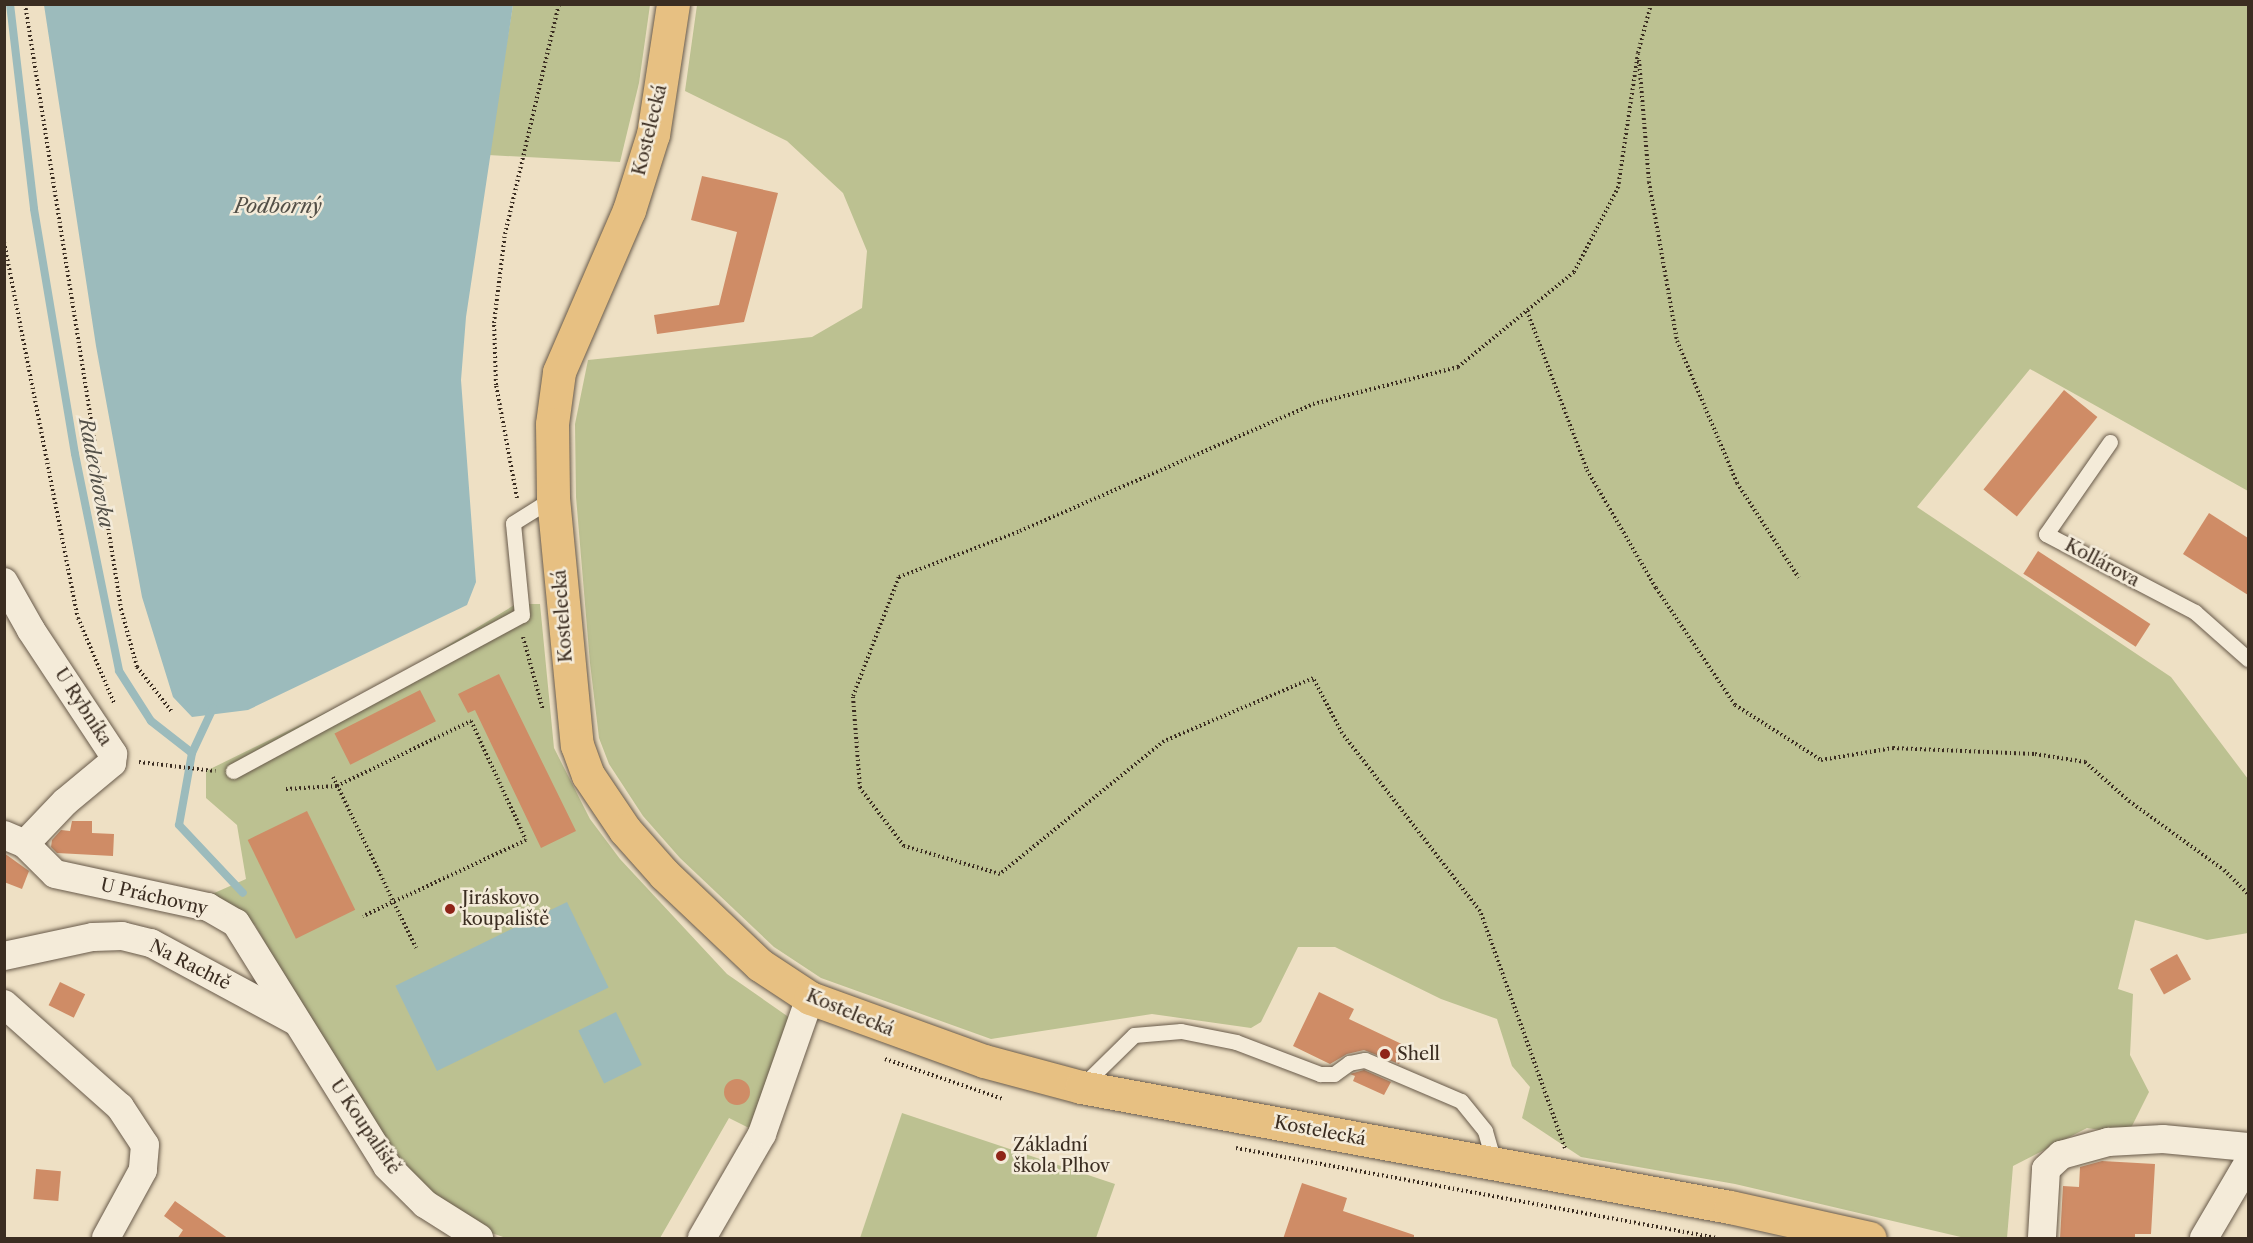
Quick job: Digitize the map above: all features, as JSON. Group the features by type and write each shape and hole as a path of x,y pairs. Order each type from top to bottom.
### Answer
{"main road":[{"name":"Kostelecká","path":"674,4 653,134 625,220 559,372 552,424 554,498 571,713 588,775 625,830 679,890 760,965 810,998 910,1037 1081,1087 1496,1166 1730,1207 1870,1239"}],"street":[{"name":"U Rybníka","path":"4,582 113,754 112,763 15,839"},
{"name":"U Práchovny","path":"15,839 56,874 208,907 236,923 297,1022"},
{"name":"Na Rachtě","path":"4,956 93,937 122,936 151,943 297,1022"},
{"path":"702,1239 762,1134 810,998"},
{"path":"4,1004 120,1107 136,1126 145,1146 143,1170 106,1239"},
{"name":"U Koupaliště","path":"297,1022 387,1166 425,1204 479,1239"},
{"path":"2042,1236 2046,1169 2061,1155 2108,1143 2163,1140 2248,1147"},
{"path":"2204,1239 2248,1163"}],"lane":[{"name":"Kollárova","path":"2110,442 2046,534 2195,612 2248,659"},
{"path":"233,771 522,615 513,523 554,498"},
{"path":"1081,1087 1134,1035 1181,1031 1236,1042 1320,1074 1334,1074 1348,1063 1365,1060 1461,1101 1485,1131 1496,1166"}],"path":[{"path":"26,4 121,609 136,667 172,712"},
{"path":"1577,1180 1480,911 1342,733 1313,678 1164,741 1000,874 904,846 860,788 853,696 899,578 1020,531 1313,404 1458,367 1574,272 1618,188 1638,53 1651,4"},
{"path":"1638,53 1649,182 1677,341 1737,483 1799,578"},
{"path":"4,242 78,618 123,726 113,754"},
{"path":"1527,311 1587,470 1656,588 1735,705 1821,760 1893,748 1996,756 2035,754 2085,762 2129,801 2224,870 2248,894"},
{"path":"286,789 338,786 471,721 526,840 363,916"},
{"path":"154,762 200,771 233,771"},
{"path":"333,777 416,948"}],"green space":[{"path":"513,5 650,5 639,83 620,162 488,155"},
{"path":"697,5 2248,5 2248,491 2030,369 1917,507 2171,677 2248,779 2248,933 2207,940 2135,920 2118,989 2133,994 2130,1055 2149,1092 2128,1134 2087,1128 2013,1166 2007,1238 1965,1238 1735,1184 1581,1157 1522,1118 1530,1087 1512,1066 1497,1019 1441,999 1335,947 1298,947 1261,1022 1251,1028 1152,1014 991,1039 821,978 774,947 680,858 643,816 609,764 599,738 590,663 576,497 575,424 588,360 812,337 862,308 867,251 843,193 787,141 685,91"},
{"name":"Jiráskovo koupaliště","path":"516,604 540,604 554,748 590,819 620,859 727,974 790,1018 749,1128 729,1118 660,1238 506,1238 483,1230 430,1196 357,1105 255,925 212,894 246,879 237,825 206,798 206,771 384,684"},
{"path":"902,1113 1115,1184 1096,1238 860,1238"}],"water":[{"name":"Podborný","path":"44,5 513,5 466,317 461,380 476,582 467,605 248,710 192,717 173,697 142,597 96,346"},
{"path":"567,902 609,987 437,1071 395,986"},
{"path":"616,1012 642,1065 604,1083 578,1030"}],"building":[{"path":"702,176 778,193 744,322 657,334 654,315 719,305 737,232 691,220"},
{"path":"2064,390 2097,417 2017,517 1983,489"},
{"path":"2209,513 2248,538 2248,595 2183,554"},
{"path":"2038,551 2150,624 2136,647 2023,574"},
{"path":"499,674 576,831 541,848 475,710 468,713 458,694"},
{"path":"420,690 436,721 350,765 334,734"},
{"path":"307,811 355,910 296,939 248,840"},
{"path":"72,821 92,821 92,833 114,834 113,856 57,853 51,847 52,840 61,830 70,831"},
{"path":"4,853 29,871 22,889 4,882"},
{"path":"2177,954 2191,979 2164,994 2150,969"},
{"path":"60,982 85,994 74,1018 49,1005"},
{"path":"1319,992 1354,1009 1349,1019 1408,1047 1399,1064 1364,1050 1347,1054 1330,1064 1293,1046"},
{"path":"1364,1070 1391,1082 1384,1095 1353,1081 1355,1076 1350,1074"},
{"path":"737,1079 746,1083 750,1092 746,1101 737,1105 728,1101 724,1092 728,1083"},
{"path":"2102,1161 2155,1164 2151,1234 2135,1234 2135,1239 2060,1239 2063,1186 2079,1187 2080,1167"},
{"path":"36,1169 61,1171 58,1201 33,1199"},
{"path":"1302,1183 1347,1198 1343,1211 1414,1235 1414,1239 1283,1239"},
{"path":"175,1201 229,1239 177,1239 183,1230 164,1216"}],"waterway":[{"name":"Radechovka","path":"10,4 34,209 75,454 119,671 151,721 192,753"},
{"name":"Radechovka","path":"213,708 192,753 179,825 243,893"}],"place":[{"name":"Jiráskovo koupaliště","path":"450,909"},
{"name":"Shell","path":"1385,1054"},
{"name":"Základní škola Plhov","path":"1001,1156"}]}
